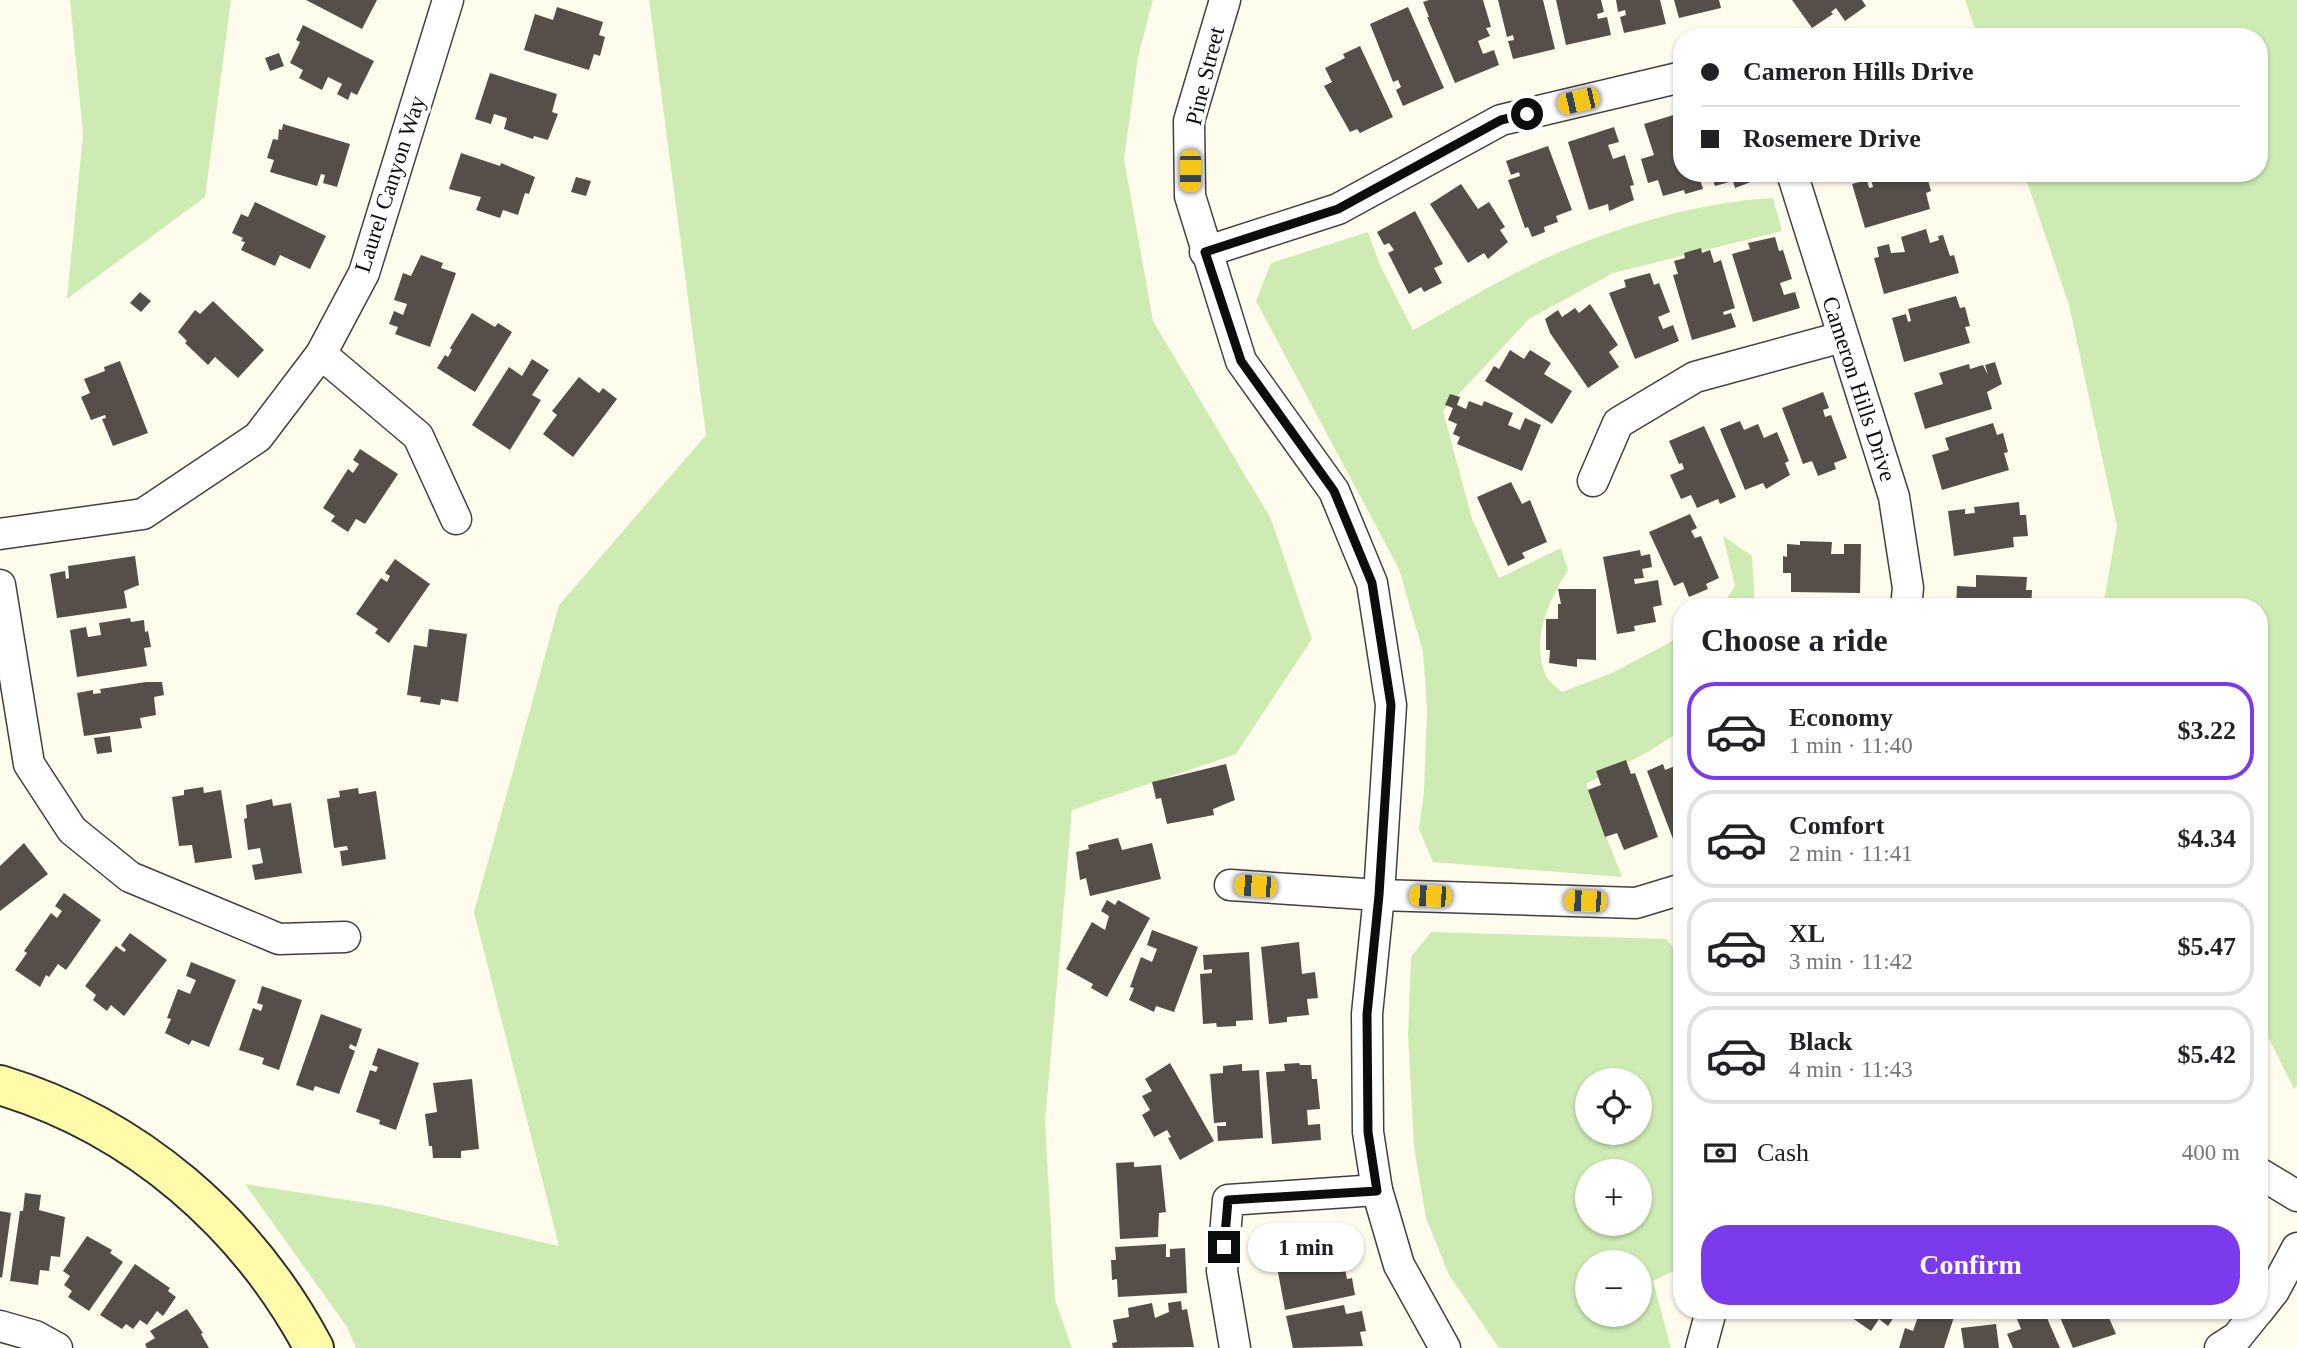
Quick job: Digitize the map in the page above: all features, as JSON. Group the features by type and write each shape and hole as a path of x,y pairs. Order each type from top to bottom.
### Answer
{"main road":[{"path":"0,1085 39,1096 101,1126 154,1160 205,1202 247,1248 290,1303 314,1348"}],"street":[{"name":"Laurel Canyon Way","path":"0,534 143,514 258,437 321,354 364,273 448,0"},
{"name":"Pine Street","path":"1225,0 1189,121 1190,195 1205,252 1241,361 1334,491 1372,583 1391,705 1379,895 1367,1014 1368,1132 1377,1191 1399,1265 1445,1348"},
{"path":"1205,252 1338,209 1501,120 1673,79"},
{"name":"Cameron Hills Drive","path":"1795,182 1894,497 1909,589 1908,598"},
{"path":"1593,481 1618,423 1695,377 1842,337"},
{"path":"321,354 418,436 456,519"},
{"path":"0,585 29,764 72,830 130,877 279,939 345,937"},
{"path":"1230,885 1379,895 1636,903 1673,893"},
{"path":"2268,1178 2297,1196"},
{"path":"1236,1348 1222,1271 1228,1200 1377,1191"},
{"path":"2268,1299 2297,1248"},
{"path":"1701,1348 1709,1319"},
{"path":"2235,1344 2253,1319"},
{"path":"0,1326 35,1336 57,1348"}],"green space":[{"path":"70,0 231,0 205,197 67,299 83,134"},
{"path":"649,0 1153,0 1138,57 1124,159 1153,321 1271,519 1312,639 1236,754 1072,810 1045,1122 1055,1300 1072,1348 356,1348 347,1327 245,1184 386,1206 559,1246 474,912 559,605 706,435"},
{"path":"1965,0 2297,0 2297,1086 2294,1089 2268,1037 2268,598 2105,598 2117,526 2069,305 2027,182 2268,182 2268,28 1975,28"},
{"path":"1773,198 1782,231 1613,273 1529,319 1443,411 1472,519 1499,578 1561,548 1568,570 1548,607 1541,635 1540,648 1547,678 1562,692 1612,673 1673,641 1673,736 1586,784 1622,877 1433,862 1419,829 1424,792 1427,708 1423,652 1399,569 1256,301 1271,263 1368,232 1380,265 1413,330 1555,254 1662,217 1746,200"},
{"path":"1723,536 1752,556 1754,598 1727,598 1735,586"},
{"path":"1431,932 1666,939 1673,947 1673,1271 1653,1281 1671,1348 1499,1348 1449,1275 1426,1218 1414,1147 1408,1035 1411,957"}],"building":[{"path":"306,0 377,0 362,29"},
{"path":"1483,0 1491,27 1486,28 1490,36 1478,41 1483,54 1494,50 1499,65 1455,83 1427,17 1423,2"},
{"path":"1498,0 1543,0 1555,49 1513,59 1508,41 1514,40 1513,35 1507,37"},
{"path":"1556,0 1601,0 1604,12 1597,14 1598,19 1607,17 1611,35 1566,45"},
{"path":"1616,0 1660,0 1666,24 1624,33 1620,17 1626,15 1625,10 1618,12"},
{"path":"1674,0 1719,0 1721,8 1679,18"},
{"path":"1792,0 1862,0 1866,6 1845,21 1836,8 1831,12 1833,14 1812,28"},
{"path":"557,7 603,22 599,35 605,37 600,56 594,54 589,70 524,50 535,14 553,20"},
{"path":"1408,7 1444,88 1403,106 1396,90 1401,87 1398,80 1393,82 1370,24"},
{"path":"303,25 374,61 357,95 351,92 348,100 337,94 342,84 328,77 322,90 299,78 303,70 290,63 300,42 296,40"},
{"path":"1360,46 1393,117 1360,133 1357,129 1350,132 1324,86 1332,82 1325,68 1345,58 1343,54"},
{"path":"279,53 284,66 270,71 265,58"},
{"path":"490,73 557,94 552,112 558,114 548,140 534,136 533,139 504,129 507,118 494,114 491,124 475,119"},
{"path":"1673,115 1673,182 1701,182 1703,189 1685,194 1684,190 1663,196 1658,180 1648,183 1641,159 1654,155 1644,124"},
{"path":"283,124 350,144 337,187 323,183 325,175 321,174 317,186 270,172 274,160 267,158 273,139 278,140 279,129 282,130"},
{"path":"1614,127 1619,142 1608,145 1613,159 1625,155 1634,185 1630,186 1634,200 1609,211 1608,204 1589,210 1568,142"},
{"path":"1548,146 1572,210 1556,216 1558,222 1544,227 1545,232 1532,237 1528,227 1525,228 1508,180 1520,176 1519,172 1511,175 1506,161"},
{"path":"461,153 500,166 501,163 535,177 529,194 525,193 518,215 503,210 500,218 476,210 481,197 449,189"},
{"path":"576,177 591,181 586,196 571,192"},
{"path":"1714,182 1729,182 1715,186"},
{"path":"1733,182 1751,182 1735,188"},
{"path":"1868,182 1869,188 1873,187 1872,182 1928,182 1931,191 1926,193 1930,209 1865,228 1852,184"},
{"path":"1461,184 1478,209 1489,202 1505,227 1500,230 1508,242 1488,259 1484,253 1468,263 1430,204"},
{"path":"255,202 326,236 310,269 280,255 275,266 241,250 245,242 241,241 243,238 232,233 241,214 248,217"},
{"path":"1415,211 1443,264 1434,268 1442,283 1424,292 1421,287 1409,294 1388,253 1394,250 1389,243 1384,245 1377,232"},
{"path":"1926,229 1930,243 1939,240 1938,236 1943,235 1950,256 1954,255 1959,273 1884,294 1874,258 1879,257 1877,247 1889,244 1891,253 1905,252 1901,237"},
{"path":"1775,237 1779,251 1783,250 1792,279 1780,283 1784,295 1795,292 1800,308 1753,322 1732,254 1750,249 1748,243"},
{"path":"1701,248 1702,253 1710,250 1714,263 1721,260 1735,308 1723,312 1724,315 1731,313 1736,327 1692,340 1673,275 1678,274 1674,261 1685,258 1684,253"},
{"path":"421,255 443,263 441,268 456,273 430,347 395,334 398,327 389,324 394,311 403,315 407,304 394,300 403,273 411,276"},
{"path":"1650,273 1654,285 1659,283 1670,312 1658,317 1663,329 1673,325 1679,341 1635,359 1609,293 1626,287 1624,280"},
{"path":"140,292 151,301 141,312 130,303"},
{"path":"1956,296 1960,308 1965,307 1970,326 1965,327 1970,343 1904,362 1892,318 1906,314 1908,322 1911,321 1908,309"},
{"path":"213,301 264,350 238,378 215,357 208,365 185,343 187,341 178,332 195,310 200,314"},
{"path":"1590,304 1618,345 1609,352 1619,367 1588,388 1550,333 1545,319 1558,310 1562,317 1575,308 1579,313"},
{"path":"472,313 495,327 498,323 512,332 475,392 437,368 445,355 448,357 452,350 450,348"},
{"path":"1510,350 1524,359 1530,350 1551,363 1544,374 1572,391 1552,424 1485,381 1494,366 1499,369"},
{"path":"532,359 549,370 532,395 541,400 510,450 472,425 509,367 522,376"},
{"path":"120,361 148,433 113,446 102,419 106,418 105,415 91,420 81,397 90,393 84,379 105,371 104,367"},
{"path":"1995,362 2002,384 1987,392 1992,409 1925,429 1914,393 1943,384 1939,373 1969,364 1970,369 1983,365 1988,375 1985,365"},
{"path":"579,377 599,393 603,388 617,399 573,457 543,434 557,415 552,411"},
{"path":"1823,392 1829,408 1823,410 1825,417 1831,415 1847,458 1834,463 1836,469 1818,476 1812,461 1803,464 1782,408"},
{"path":"1450,394 1460,397 1457,405 1466,409 1469,401 1482,406 1484,401 1513,413 1508,425 1520,430 1525,418 1541,425 1522,471 1457,444 1460,437 1453,434 1457,424 1448,420 1453,408 1445,405"},
{"path":"1740,421 1744,430 1758,424 1764,438 1777,432 1789,461 1785,463 1790,475 1766,489 1763,483 1745,490 1720,429"},
{"path":"1993,423 1997,435 2003,433 2008,452 2004,453 2009,470 1942,490 1932,455 1949,450 1945,438"},
{"path":"1704,426 1736,497 1720,504 1718,499 1697,508 1691,495 1681,499 1670,475 1684,469 1669,441"},
{"path":"360,449 398,474 365,524 356,519 348,532 331,521 335,516 323,508 348,469 353,473 359,464 353,460"},
{"path":"1511,482 1522,504 1530,500 1547,542 1522,553 1525,558 1508,566 1477,497"},
{"path":"2019,502 2020,515 2026,515 2028,536 2013,537 2014,547 1954,556 1948,511 1965,509 1965,514 1975,513 1974,507"},
{"path":"1690,514 1697,528 1691,531 1695,538 1701,536 1719,578 1706,584 1708,589 1689,597 1683,582 1674,586 1649,532"},
{"path":"1800,541 1832,542 1831,554 1844,554 1844,544 1861,544 1860,593 1791,592 1791,573 1783,573 1783,556 1787,557 1787,544 1800,545"},
{"path":"1640,550 1641,556 1650,554 1652,567 1642,569 1644,578 1634,579 1635,584 1658,580 1662,605 1653,607 1656,622 1634,626 1635,631 1617,634 1603,557"},
{"path":"135,556 139,585 124,591 127,608 57,618 50,574 65,571 66,579 69,578 68,566"},
{"path":"395,559 430,584 389,643 375,633 378,629 356,614 381,578 387,582 390,576 385,573"},
{"path":"1976,575 2027,577 2026,590 2032,590 2032,598 1956,598 1957,586 1976,587"},
{"path":"1558,589 1596,589 1596,660 1577,659 1577,667 1549,663 1550,650 1546,650 1546,619 1558,619 1558,604 1561,604"},
{"path":"130,618 131,622 144,620 145,632 148,631 151,647 144,648 147,666 77,677 70,630 86,627 88,637 101,635 99,623"},
{"path":"429,629 467,634 458,702 441,699 440,705 420,702 421,697 407,695 414,645 427,647"},
{"path":"162,682 164,695 154,697 156,715 140,718 142,728 84,736 77,693 93,690 93,694 101,693 100,689"},
{"path":"110,736 112,752 97,754 94,738"},
{"path":"1626,760 1631,774 1635,773 1658,837 1624,850 1617,833 1605,837 1588,790 1601,785 1596,771"},
{"path":"1226,764 1235,800 1213,809 1214,815 1167,824 1161,798 1156,799 1152,782"},
{"path":"1663,764 1665,770 1673,767 1673,839 1647,771"},
{"path":"203,787 204,793 221,790 232,858 195,863 192,845 179,846 172,797 184,795 184,790"},
{"path":"358,788 359,794 376,791 386,859 342,866 340,851 348,850 347,846 334,848 327,799 340,797 339,791"},
{"path":"272,799 273,806 291,803 302,873 255,880 252,865 263,863 260,848 248,850 244,819 247,818 246,805"},
{"path":"1118,838 1122,850 1152,843 1161,879 1090,896 1086,878 1080,880 1076,852 1089,849 1088,845"},
{"path":"24,843 48,874 0,911 0,866"},
{"path":"64,893 101,920 66,970 58,964 49,977 46,975 40,987 15,970 27,953 24,951 51,913 57,918 62,911 55,906"},
{"path":"1107,900 1115,905 1118,900 1150,918 1107,997 1091,988 1093,984 1066,969 1092,922 1105,930 1109,916 1101,911"},
{"path":"1152,930 1198,947 1174,1012 1156,1006 1154,1012 1129,1000 1134,988 1130,987 1141,957 1152,962 1157,949 1147,945"},
{"path":"130,933 167,960 124,1016 111,1005 107,1011 93,1000 96,995 85,986 116,946 124,952 126,950 121,945"},
{"path":"1299,942 1302,974 1315,972 1318,998 1307,999 1309,1015 1287,1017 1287,1022 1269,1024 1261,947"},
{"path":"1249,952 1253,1020 1236,1021 1236,1026 1217,1027 1216,1023 1203,1024 1200,974 1212,973 1212,969 1204,970 1203,955"},
{"path":"191,962 236,980 209,1047 192,1040 189,1045 165,1033 171,1019 167,1018 178,989 190,994 196,980 186,976"},
{"path":"262,986 302,1000 279,1070 262,1064 264,1058 239,1050 253,1008 261,1011 263,1005 257,1003"},
{"path":"321,1014 362,1029 356,1047 350,1044 349,1048 355,1051 339,1094 315,1086 313,1091 296,1085"},
{"path":"378,1048 419,1063 396,1130 379,1124 380,1120 356,1112 370,1070 376,1072 378,1067 372,1065"},
{"path":"1170,1063 1214,1141 1180,1160 1168,1138 1171,1137 1167,1130 1154,1137 1142,1115 1150,1110 1142,1096 1152,1091 1145,1079"},
{"path":"1242,1064 1242,1071 1259,1070 1263,1138 1218,1141 1217,1126 1226,1126 1226,1122 1214,1123 1210,1074 1223,1073 1223,1066"},
{"path":"1284,1064 1311,1065 1312,1079 1317,1079 1320,1109 1307,1110 1308,1125 1320,1124 1321,1140 1272,1144 1266,1072 1285,1071"},
{"path":"472,1079 479,1149 461,1151 461,1158 433,1158 425,1114 437,1112 433,1083"},
{"path":"1134,1162 1134,1167 1161,1165 1166,1212 1159,1213 1158,1237 1120,1239 1116,1163"},
{"path":"25,1193 41,1195 39,1210 65,1217 60,1257 51,1256 49,1271 40,1270 38,1285 10,1281"},
{"path":"0,1211 11,1213 2,1278 0,1277"},
{"path":"87,1236 112,1250 110,1253 123,1262 89,1311 68,1297 72,1291 64,1285 70,1276 63,1271"},
{"path":"1166,1244 1166,1257 1170,1257 1170,1249 1185,1248 1187,1293 1118,1297 1117,1279 1112,1280 1111,1260 1116,1260 1115,1247"},
{"path":"1342,1254 1347,1279 1352,1278 1355,1295 1285,1310 1277,1267 1288,1265 1290,1271 1310,1266 1309,1260"},
{"path":"135,1264 170,1288 168,1291 176,1297 163,1316 157,1311 147,1325 140,1320 133,1329 126,1324 122,1329 100,1315"},
{"path":"1181,1301 1182,1310 1187,1309 1194,1347 1113,1348 1112,1343 1117,1342 1113,1320 1129,1317 1128,1308 1152,1303 1155,1318 1169,1312 1168,1303"},
{"path":"1344,1305 1346,1314 1362,1311 1366,1331 1360,1332 1363,1346 1293,1348 1286,1316"},
{"path":"187,1309 203,1333 201,1334 209,1348 147,1348 145,1344 155,1338 150,1331"},
{"path":"1854,1319 1879,1319 1871,1331"},
{"path":"1879,1319 1893,1319 1888,1326"},
{"path":"1917,1319 1953,1319 1944,1348 1899,1348 1905,1328 1913,1331"},
{"path":"2017,1319 2047,1319 2060,1348 2013,1348 2007,1334 2021,1329"},
{"path":"2061,1319 2109,1319 2116,1334 2073,1348"},
{"path":"1996,1324 1999,1348 1964,1348 1961,1328"}],"route":[{"path":"1224,1247 1228,1200 1377,1191 1368,1132 1367,1014 1379,895 1391,705 1372,583 1334,491 1241,361 1205,252 1338,209 1501,120 1527,114"}]}
